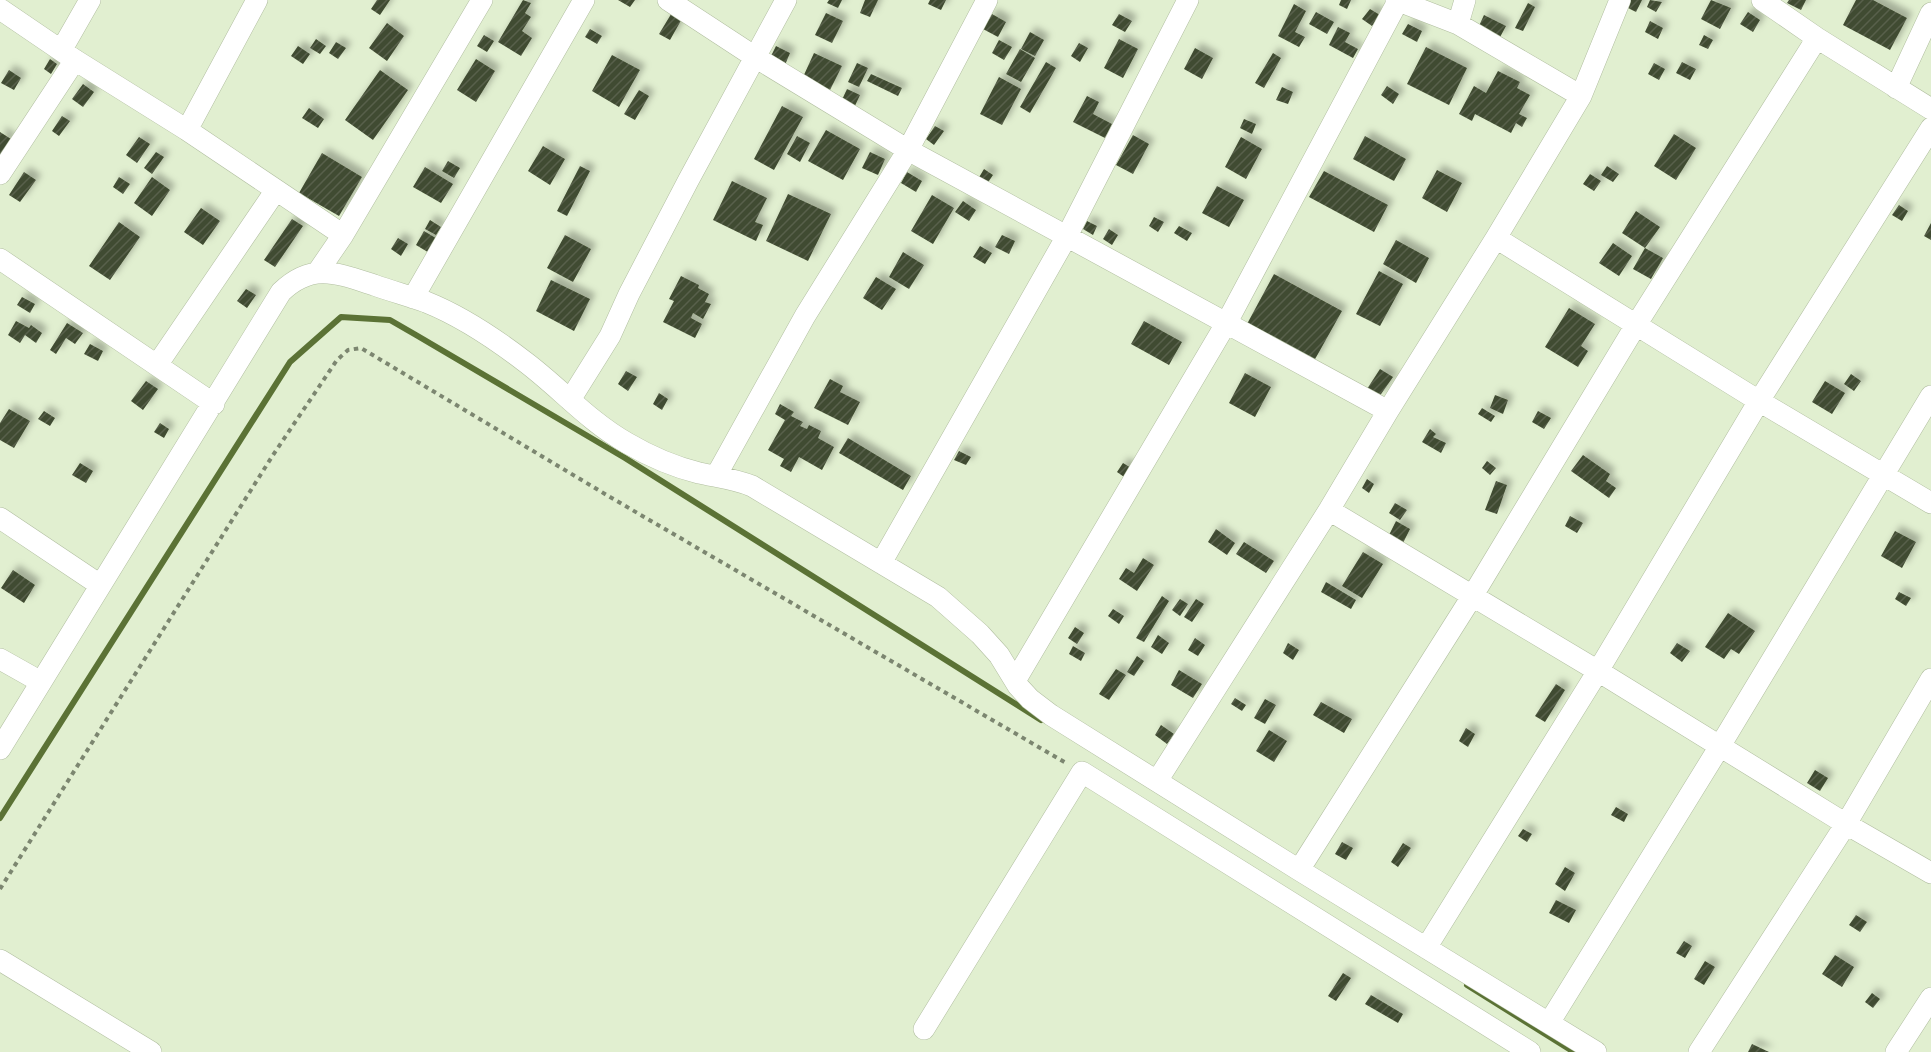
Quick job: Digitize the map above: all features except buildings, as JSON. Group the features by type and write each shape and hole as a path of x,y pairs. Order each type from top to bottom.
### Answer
{"street":[{"path":"0,174 69,54 90,0"},
{"path":"187,130 257,0"},
{"path":"317,273 343,235 482,0"},
{"path":"413,298 584,0"},
{"path":"668,0 755,57 908,150 1388,411"},
{"path":"570,400 610,336 629,294 786,0"},
{"path":"716,476 805,316 908,150 987,0"},
{"path":"881,563 1067,236 1188,0"},
{"path":"1015,681 1227,322 1397,0 1458,24 1581,96"},
{"path":"1458,24 1465,0"},
{"path":"1157,781 1329,510 1581,96 1620,0"},
{"path":"1770,2 1817,38 1931,109"},
{"path":"0,9 187,130 343,235"},
{"path":"1896,88 1931,12"},
{"path":"1299,870 1473,595 1636,325 1817,38"},
{"path":"1426,948 1598,671 1759,401 1931,128"},
{"path":"157,365 276,190"},
{"path":"1496,238 1759,401 1931,503"},
{"path":"0,259 214,404"},
{"path":"0,749 281,292 297,279 317,273 338,273 413,298 460,320 493,339 531,366 590,418 628,444 681,467 738,480 752,486 919,585 960,615 999,655 1015,681 1040,707 1299,870 1596,1052"},
{"path":"1549,1023 1720,746 1931,396"},
{"path":"1329,510 1473,595 1846,824 1931,873"},
{"path":"0,518 100,585"},
{"path":"0,660 41,682"},
{"path":"1699,1052 1846,824 1931,679"},
{"path":"924,1029 1082,772 1530,1052"},
{"path":"0,960 151,1052"},
{"path":"1896,1052 1931,998"}],"path":[{"path":"0,889 273,455 337,360 348,350 361,348 600,492 1082,772"}],"waterway":[{"path":"0,818 290,362 341,317 390,320 625,458 1041,720"},
{"path":"1467,985 1574,1052"}]}
